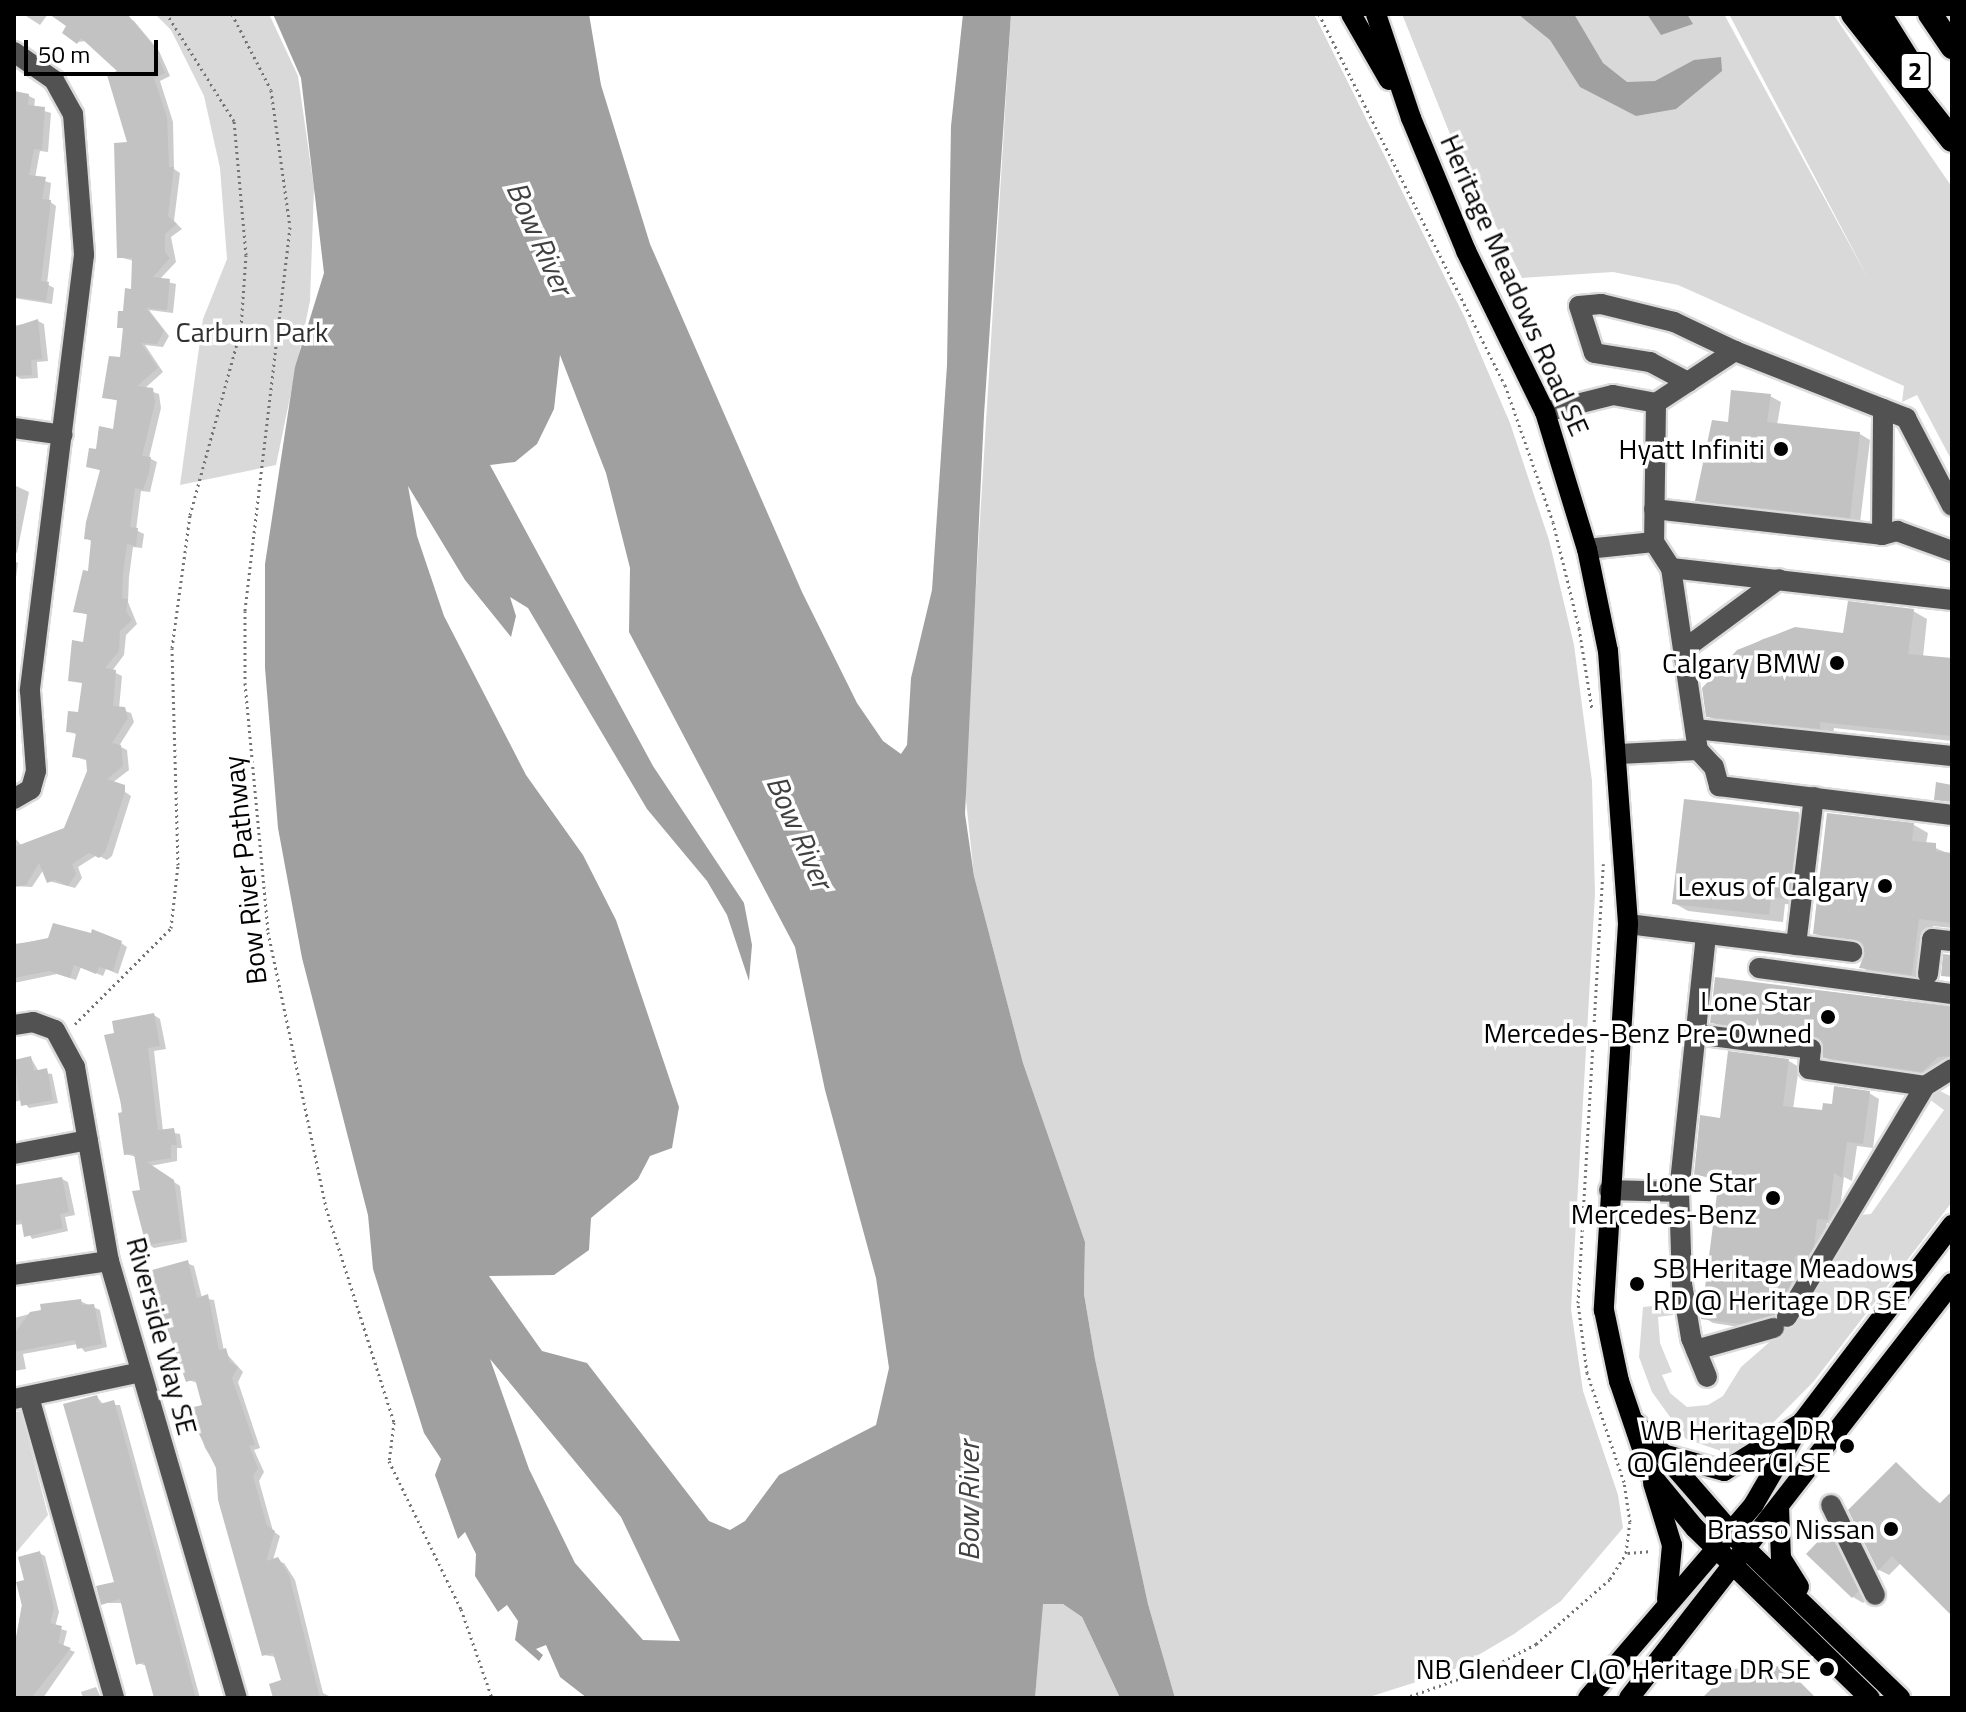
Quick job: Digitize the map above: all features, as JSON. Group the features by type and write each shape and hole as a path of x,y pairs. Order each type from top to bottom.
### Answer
{"highway":[{"path":"1853,14 1952,140"},
{"name":"2","path":"1879,14 1952,127"},
{"name":"2","path":"1930,14 1952,47"}],"main road":[{"name":"Heritage Meadows Road SE","path":"1351,14 1411,118"},
{"name":"Heritage Meadows Road SE","path":"1376,14 1411,118 1466,251 1545,412 1587,549 1608,651 1619,754 1628,924 1609,1190 1604,1310 1619,1381 1637,1424 1651,1475 1716,1550 1867,1697"},
{"path":"1588,1698 1667,1600 1716,1550 1759,1497 1802,1422 1952,1225"},
{"path":"1629,1698 1952,1283"},
{"path":"1666,1455 1724,1471 1802,1422"},
{"name":"Heritage Meadows Road SE","path":"1637,1424 1730,1533 1900,1698"},
{"path":"1651,1475 1672,1545 1667,1600"},
{"path":"1779,1507 1786,1571 1847,1646"}],"street":[{"path":"14,52 65,93 79,144 84,255 30,691 36,771 31,789 14,799"},
{"path":"1688,382 1650,362 1594,353 1579,306 1601,304 1674,322 1735,351 1906,418 1952,506"},
{"path":"1545,412 1613,395 1656,403 1735,351"},
{"path":"1656,403 1654,542 1671,568 1698,750 1714,767 1719,786 1952,815"},
{"path":"1882,535 1883,409"},
{"path":"14,428 63,435"},
{"path":"1654,509 1882,535 1897,531 1952,551"},
{"path":"1587,549 1654,542"},
{"path":"1671,568 1952,600"},
{"path":"1683,650 1779,579"},
{"path":"1695,729 1952,756"},
{"path":"1619,754 1698,750"},
{"path":"1796,945 1814,797"},
{"path":"1628,924 1852,952"},
{"path":"1706,934 1679,1192 1682,1284 1696,1350 1707,1377"},
{"path":"1928,974 1932,939 1952,941"},
{"path":"1759,968 1952,994"},
{"path":"14,1025 41,1023 60,1035"},
{"path":"1696,1034 1811,1049 1809,1069 1925,1086"},
{"name":"Riverside Way SE","path":"60,1035 75,1067 109,1261 237,1698"},
{"path":"1696,1350 1780,1323 1925,1086 1952,1069"},
{"path":"14,1154 88,1140"},
{"path":"1609,1190 1679,1192"},
{"path":"14,1275 109,1261"},
{"path":"114,1698 22,1398 141,1372"},
{"path":"1831,1505 1875,1595"}],"path":[{"path":"60,1035 89,1013 171,928 178,865 172,648 190,515 241,328 246,255 234,121 167,14"},
{"name":"Bow River Pathway","path":"232,14 271,90 290,227 245,611 245,683 268,932 326,1208 394,1422 389,1461 461,1609 492,1698"},
{"path":"1319,14 1505,385 1553,522 1579,628 1593,720"},
{"path":"1405,1698 1492,1667 1536,1644 1610,1579 1626,1553 1630,1522 1624,1482 1587,1373 1578,1303 1603,851"},
{"path":"1626,1553 1664,1550"}],"green space":[{"name":"Carburn Park","path":"155,14 269,14 298,76 314,188 310,301 276,465 180,485 203,319 227,259 220,168 204,96 171,30"},
{"path":"1011,14 1314,14 1464,316 1510,423 1549,540 1574,645 1592,781 1595,894 1571,1309 1583,1391 1618,1495 1623,1528 1561,1601 1514,1634 1451,1671 1366,1698 1175,1698 1148,1604 1095,1359 1084,1294 1085,1242 1023,1063 974,876 964,781"},
{"path":"1402,14 1724,14 1869,280 1729,14 1833,14 1952,187 1952,461 1917,395 1902,402 1904,386 1678,285 1613,272 1522,278 1450,134"},
{"path":"1936,1089 1952,1097 1952,1202 1814,1381 1770,1426 1730,1454 1686,1439 1652,1392 1639,1357 1643,1307 1673,1304 1673,1315 1658,1317 1660,1343 1672,1372 1662,1375 1670,1393 1687,1407 1708,1405 1723,1396 1741,1367 1773,1339 1859,1215 1871,1214 1944,1110 1929,1099"},
{"path":"21,1411 48,1515 14,1555 14,1412"},
{"path":"1042,1604 1063,1604 1082,1617 1120,1698 1035,1698"}],"water":[{"name":"Bow River","path":"273,14 589,14 601,85 650,244 802,592 857,703 883,741 901,754 907,745 911,678 932,590 947,365 951,126 963,14 1011,14 984,415 965,814 974,876 1023,1063 1085,1242 1084,1294 1095,1359 1148,1604 1175,1698 1120,1698 1082,1617 1063,1604 1043,1604 1035,1698 587,1698 560,1677 546,1645 536,1649 543,1655 539,1661 515,1640 518,1621 507,1605 498,1612 475,1576 476,1554 465,1532 458,1539 435,1475 441,1459 424,1433 373,1269 368,1215 302,958 278,828 265,668 265,564 295,367 324,273 301,78","holes":["560,355 606,473 630,568 629,632 795,947 825,1090 876,1278 889,1368 876,1425 779,1475 745,1521 730,1530 709,1521 587,1363 542,1351 489,1276 554,1275 589,1250 591,1218 638,1179 650,1156 672,1148 679,1107 616,920 583,855 526,775 444,616 417,536 408,486 465,580 511,637 516,616 510,597 528,608 647,809 707,881 727,915 749,981 752,945 744,903 653,766 490,465 515,462 537,444 554,409","490,1359 621,1517 680,1641 643,1640 575,1563 529,1469"]},
{"path":"1518,14 1574,14 1603,63 1627,82 1655,81 1694,60 1721,57 1722,71 1676,109 1636,116 1580,87 1550,40"},
{"path":"1647,14 1687,14 1693,24 1661,35"}],"building":[{"path":"49,14 128,15 153,45 165,73 154,78 167,117 169,167 174,167 168,216 177,224 165,234 165,252 170,258 153,277 170,279 167,310 146,308 164,331 157,344 141,343 158,368 137,386 153,388 155,403 142,456 151,457 149,472 143,490 135,488 130,527 138,528 136,546 127,544 123,573 122,598 128,599 126,611 132,620 120,631 119,651 105,668 116,670 113,706 125,707 128,718 112,743 121,745 123,766 107,779 125,785 125,792 105,852 99,858 89,853 72,864 76,874 68,886 55,880 47,883 39,863 26,885 14,887 14,847 64,828 87,771 86,759 72,757 76,733 66,732 68,711 78,712 82,683 68,681 72,640 83,642 87,614 73,612 83,570 88,571 91,540 84,539 86,522 100,470 86,467 89,448 96,449 99,426 113,429 117,400 102,398 109,356 120,357 123,328 117,328 118,311 123,311 125,288 131,289 132,258 117,258 114,143 127,142 107,75 117,71 81,38 77,44 62,33 66,26"},
{"path":"14,91 29,94 28,105 45,107 42,150 34,149 29,175 46,177 42,199 51,200 41,281 49,282 46,301 14,297"},
{"path":"38,319 42,359 31,360 32,375 14,376 14,327"},
{"name":"Hyatt Infiniti","path":"1731,390 1771,394 1767,422 1860,432 1850,518 1695,501 1712,420 1728,422"},
{"name":"Calgary BMW","path":"1848,601 1914,609 1908,654 1952,658 1952,736 1820,722 1820,729 1706,717 1702,688 1737,650 1795,627 1843,633"},
{"path":"1936,782 1952,785 1952,802 1934,800"},
{"name":"Lexus of Calgary","path":"1684,799 1799,812 1789,899 1771,897 1769,915 1672,904"},
{"name":"Lexus of Calgary","path":"1827,813 1914,823 1912,841 1936,843 1936,851 1952,853 1952,923 1919,919 1912,975 1859,968 1865,953 1859,941 1813,934"},
{"path":"53,923 91,933 92,929 122,941 113,971 99,967 96,974 74,965 70,978 49,971 14,978 14,945 48,938"},
{"path":"1943,954 1952,955 1952,977 1941,976"},
{"name":"Lone Star Mercedes-Benz Pre-Owned","path":"1715,977 1952,1007 1952,1056 1938,1057 1922,1072 1823,1058 1822,1043 1813,1036 1710,1023"},
{"path":"154,1013 160,1046 148,1048 158,1130 174,1128 177,1145 171,1145 171,1158 147,1162 174,1180 182,1239 146,1245 132,1191 140,1190 134,1154 124,1155 118,1113 123,1112 104,1035 114,1033 112,1021"},
{"name":"Lone Star Mercedes-Benz","path":"1728,1051 1789,1059 1783,1106 1822,1110 1823,1103 1832,1104 1834,1086 1870,1091 1863,1144 1847,1142 1842,1178 1834,1173 1828,1220 1817,1219 1814,1247 1807,1258 1795,1256 1791,1285 1774,1315 1741,1324 1701,1319 1719,1178 1694,1175 1700,1115 1720,1118"},
{"path":"31,1056 34,1071 47,1068 53,1100 21,1106 14,1060"},
{"path":"62,1177 69,1212 60,1214 63,1228 24,1237 21,1220 14,1221 14,1185"},
{"path":"188,1260 197,1298 208,1294 219,1350 226,1348 230,1362 238,1367 232,1378 255,1445 249,1446 258,1468 253,1476 267,1526 275,1531 266,1561 278,1557 289,1575 320,1698 273,1698 269,1684 281,1680 273,1653 262,1656 218,1500 216,1468 196,1428 190,1408 202,1405 195,1379 186,1382 159,1305 152,1270"},
{"path":"81,1299 82,1305 94,1304 102,1344 77,1349 75,1340 14,1352 14,1334 30,1312 41,1310 40,1304"},
{"path":"97,1395 100,1404 114,1400 196,1698 154,1698 144,1662 136,1665 120,1599 101,1605 96,1586 114,1582 63,1404"},
{"name":"Brasso Nissan","path":"1896,1462 1939,1504 1952,1491 1952,1616 1892,1556 1878,1571 1848,1510"},
{"path":"1829,1530 1859,1591 1852,1598 1806,1554"},
{"path":"40,1551 54,1608 50,1623 62,1626 58,1643 71,1648 31,1698 14,1698 14,1650 22,1606 16,1582 24,1580 18,1557"},
{"path":"1784,1666 1816,1698 1702,1698 1732,1669"}],"place":[{"name":"Hyatt Infiniti","path":"1781,449"},
{"name":"Calgary BMW","path":"1837,663"},
{"name":"Lexus of Calgary","path":"1885,886"},
{"name":"Lone Star Mercedes-Benz Pre-Owned","path":"1828,1017"},
{"name":"Lone Star Mercedes-Benz","path":"1773,1198"},
{"name":"SB Heritage Meadows RD @ Heritage DR SE","path":"1637,1284"},
{"name":"WB Heritage DR @ Glendeer CI SE","path":"1847,1446"},
{"name":"Brasso Nissan","path":"1891,1529"},
{"name":"NB Glendeer CI @ Heritage DR SE","path":"1827,1669"}]}
